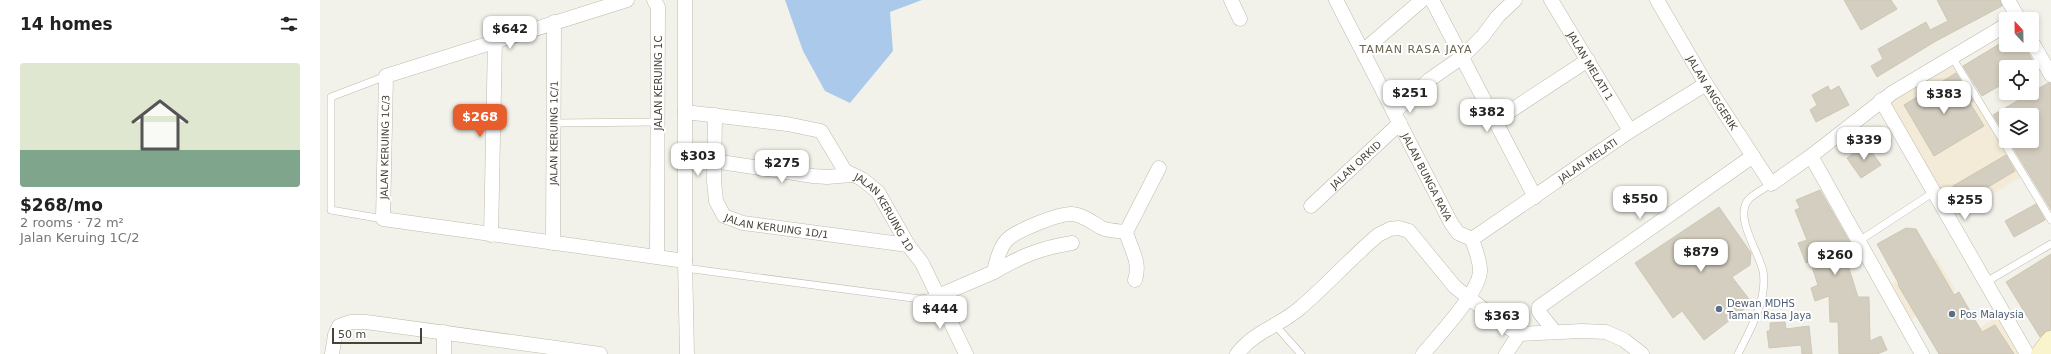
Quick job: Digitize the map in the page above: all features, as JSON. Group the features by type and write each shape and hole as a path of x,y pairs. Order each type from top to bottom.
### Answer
{"main road":[{"path":"2041,354 2051,341"}],"street":[{"path":"386,76 627,0"},
{"path":"685,0 685,265 687,354"},
{"path":"1230,0 1240,19"},
{"name":"JALAN BUNGA RAYA","path":"1336,0 1451,223 1458,233 1472,239"},
{"path":"1363,51 1422,0"},
{"path":"1432,0 1535,197"},
{"name":"JALAN ORKID","path":"1311,206 1397,117 1429,80 1462,57 1483,36 1498,16 1515,0"},
{"name":"JALAN MELATI 1","path":"1551,0 1630,131"},
{"name":"JALAN ANGGERIK","path":"1657,0 1706,84 1771,184"},
{"path":"2008,0 2012,12"},
{"name":"JALAN KERUING 1C","path":"656,3 657,256"},
{"name":"JALAN KERUING 1C/1","path":"553,244 554,22"},
{"path":"1771,184 1811,156 1881,100 1999,29"},
{"path":"491,235 495,42"},
{"path":"2038,52 2051,75"},
{"path":"1495,121 1588,60"},
{"name":"JALAN KERUING 1C/3","path":"383,219 386,76"},
{"name":"JALAN MELATI","path":"1472,239 1630,131 1706,84"},
{"path":"1881,100 2027,354"},
{"name":"JALAN KERUING 1D","path":"685,112 787,124 821,131 840,165 851,175 862,179 878,192 908,245 922,263 966,354"},
{"name":"JALAN KERUING 1D/1","path":"715,115 714,161 716,201 724,216 743,223 908,245"},
{"path":"1554,331 1539,312 1540,307 1753,156"},
{"path":"1811,156 1922,354"},
{"path":"714,161 813,176 827,177 851,175"},
{"path":"1135,280 1138,271 1137,263 1126,232 1159,168"},
{"path":"994,272 998,256 1006,240 1028,227 1054,217 1072,214 1088,219 1103,228 1126,232"},
{"path":"383,219 553,244 657,256 685,265"},
{"path":"1236,354 1248,341 1260,332 1275,325 1299,309 1378,235 1390,229 1399,228 1409,231 1455,287 1505,326 1519,334 1554,331 1606,332 1624,340 1642,354"},
{"path":"1423,354 1459,312 1476,282 1480,270 1472,239"},
{"path":"938,296 994,272 1040,249 1072,243"},
{"path":"332,354 335,335 339,326 350,322 366,322 444,332 550,351 600,354"},
{"path":"444,332 444,354"},
{"path":"1506,354 1519,334"}],"lane":[{"path":"1952,57 2051,220"},
{"path":"383,219 331,210 331,97 386,76"},
{"path":"554,123 657,122"},
{"path":"1738,354 1762,300 1763,271 1744,220 1744,208 1747,200 1771,184"},
{"path":"1859,241 1934,192"},
{"path":"1986,282 2051,244"},
{"path":"685,265 920,300 938,296"},
{"path":"1275,325 1301,354"}],"shaded area":[{"path":"1953,65 1999,141 1999,148 2003,148 2021,177 1953,218 1888,103"},
{"path":"1936,257 1956,291 1909,320 1889,285"},
{"path":"1999,315 2022,354 1941,354"}],"water":[{"path":"785,0 922,0 890,12 893,51 850,103 825,91 803,51"}],"building":[{"path":"1844,0 1891,0 1897,9 1861,30"},
{"path":"1937,0 2000,0 2002,6 1936,41 1877,77 1871,66 1883,59 1878,49 1926,22 1930,30 1948,21"},
{"path":"1999,44 1999,52 2028,52 2032,60 1999,60 1999,86 1982,96 1963,66"},
{"path":"1956,73 1973,101 1970,103 1984,126 1934,156 1904,105"},
{"path":"2051,83 2051,210 2013,148 2039,148 2039,108 2005,108 2019,100 2039,100 2039,88"},
{"path":"1828,86 1830,91 1839,86 1849,105 1816,122 1810,110 1817,105 1812,95"},
{"path":"1999,112 1999,125 1993,115"},
{"path":"1866,144 1881,165 1861,178 1847,158"},
{"path":"2006,155 2015,171 1963,202 1953,186"},
{"path":"1820,190 1852,246 1843,249 1858,297 1869,297 1870,341 1881,336 1887,350 1877,354 1839,354 1838,322 1830,322 1829,296 1815,301 1811,288 1818,285 1810,261 1806,263 1798,243 1807,240 1795,210 1800,208 1796,200"},
{"path":"2036,204 2045,220 2014,237 2005,221"},
{"path":"1719,207 1751,253 1750,265 1732,277 1752,303 1704,340 1682,311 1673,318 1635,263"},
{"path":"1906,228 1916,229 1954,295 1959,292 1982,332 1995,325 2014,354 1939,354 1898,285 1899,284 1877,244"},
{"path":"2051,254 2051,330 2046,331 2040,337 2006,282"},
{"path":"1785,322 1786,329 1809,326 1812,354 1802,354 1801,345 1769,348 1767,331 1770,331 1770,323"}],"place":[{"name":"Dewan MDHS Taman Rasa Jaya","path":"1719,309"},
{"name":"Pos Malaysia","path":"1952,314"}],"district":[{"name":"TAMAN RASA JAYA","path":"1416,49"}]}
